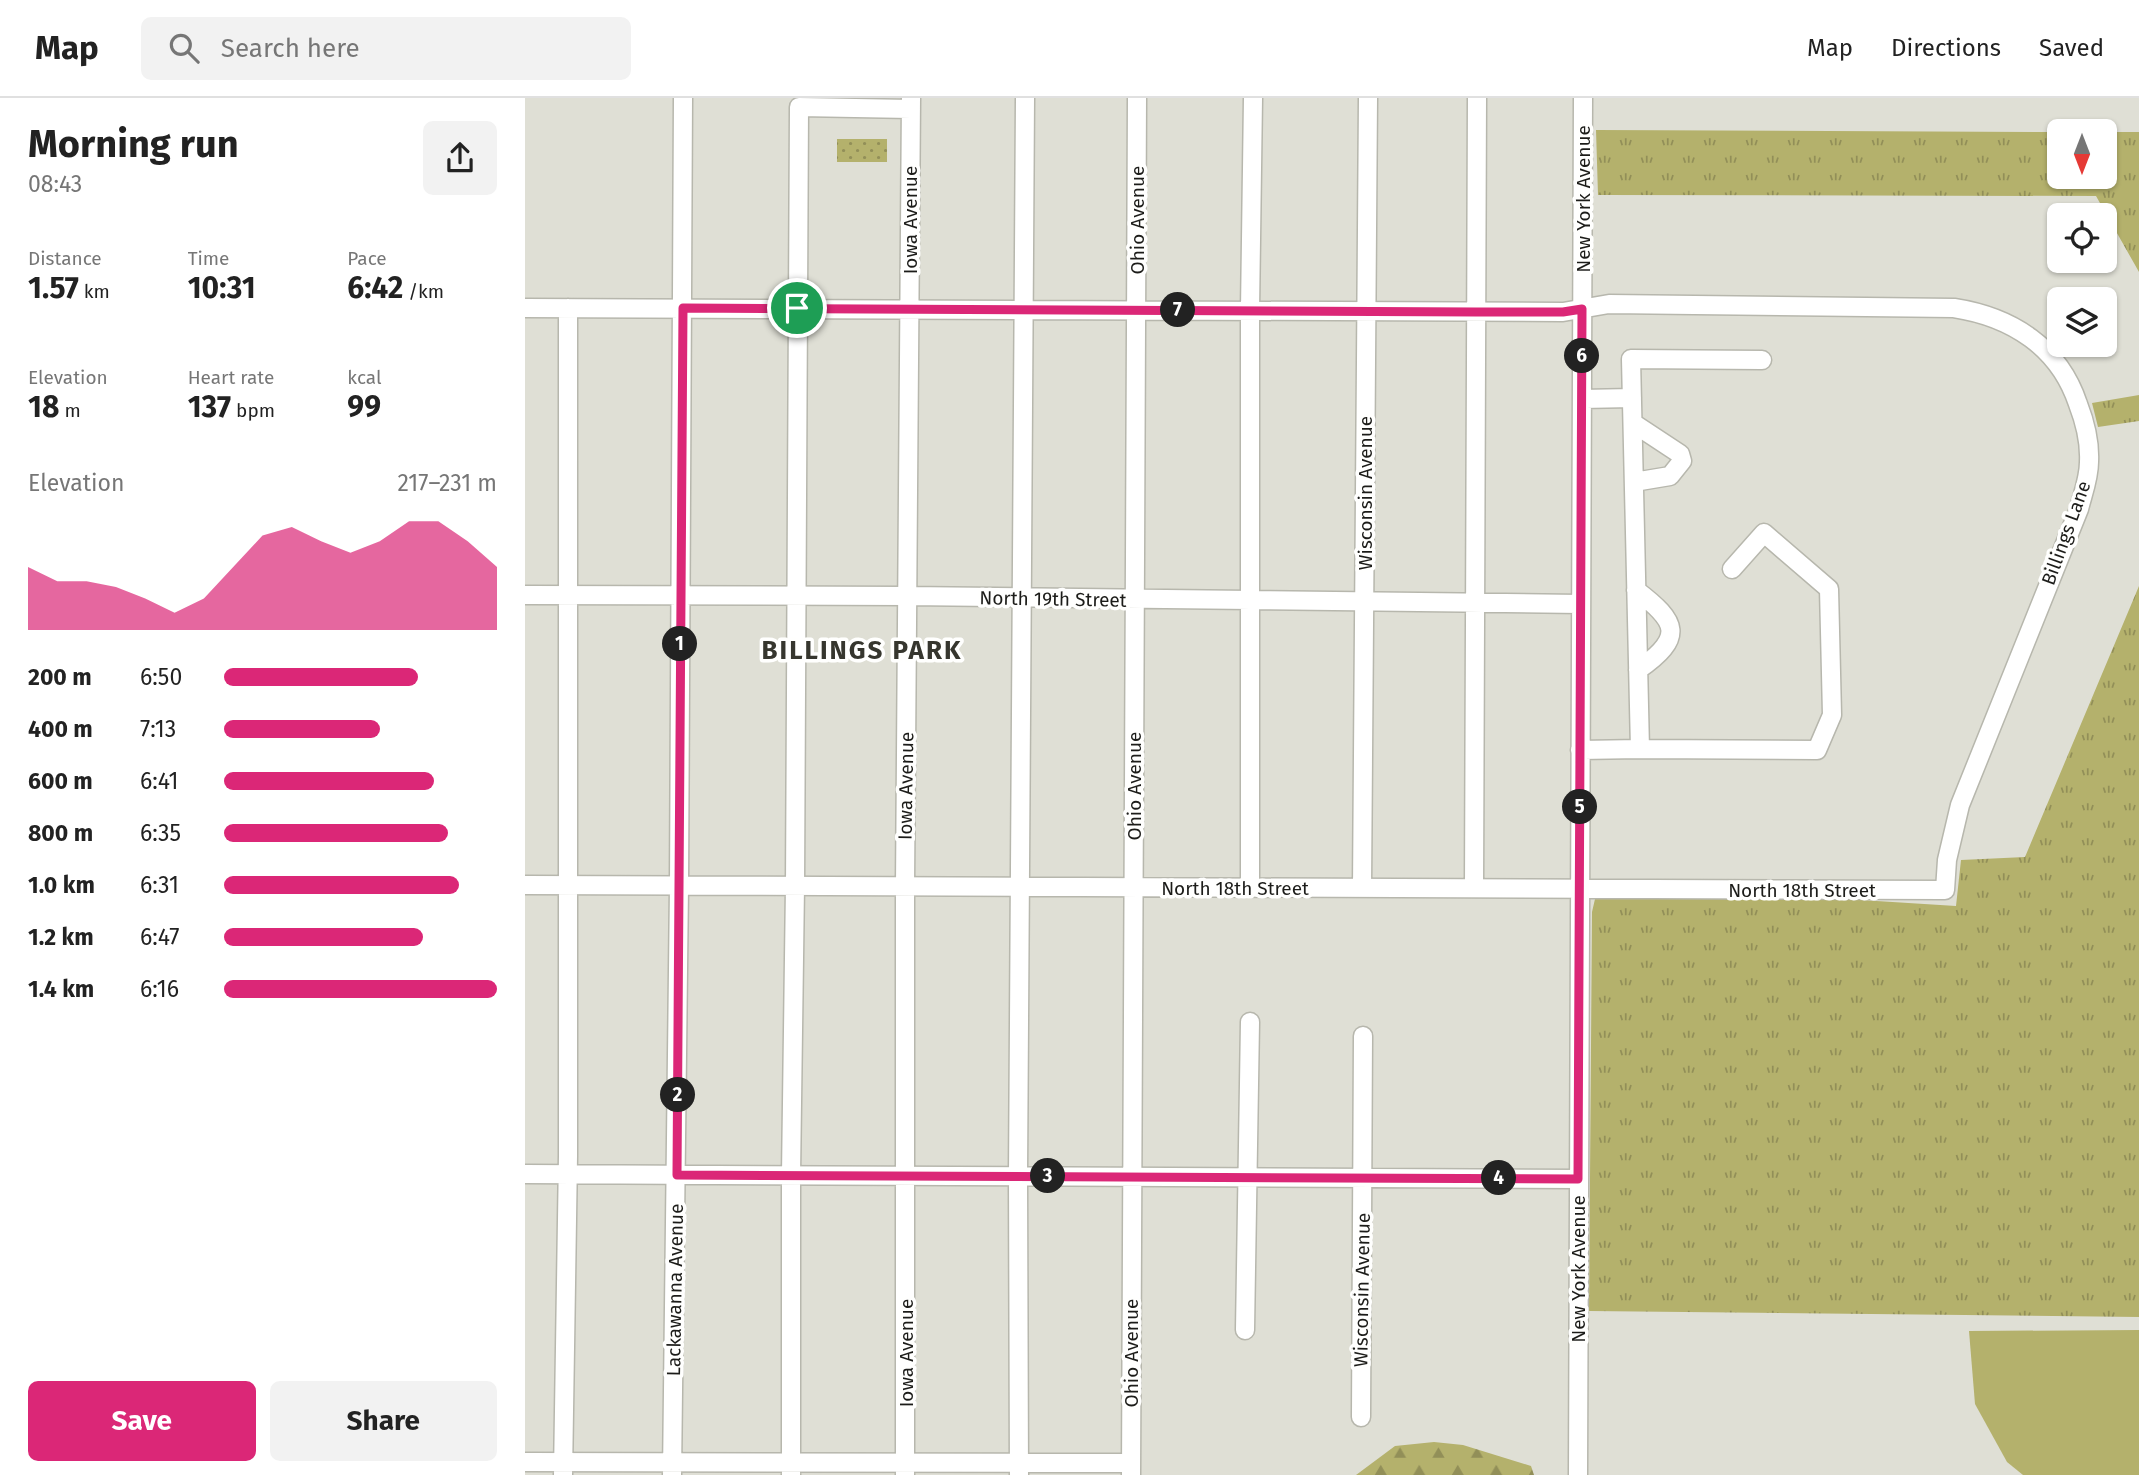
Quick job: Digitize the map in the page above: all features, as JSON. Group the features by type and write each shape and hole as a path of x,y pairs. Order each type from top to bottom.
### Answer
{"street":[{"name":"Lackawanna Avenue","path":"672,1469 677,1175 683,98"},
{"path":"1019,1469 1018,1176 1025,98"},
{"name":"Ohio Avenue","path":"1131,1469 1137,98"},
{"path":"1249,888 1253,98"},
{"name":"Wisconsin Avenue","path":"1362,888 1368,98"},
{"path":"1474,888 1477,98"},
{"name":"New York Avenue","path":"1578,1475 1583,98"},
{"path":"791,1469 799,107 911,103"},
{"name":"Iowa Avenue","path":"905,1469 905,886 911,103"},
{"name":"Billings Lane","path":"525,308 1563,312 1609,304 1954,308 1985,314 2022,331 2049,353 2067,378 2083,418 2089,464 2079,509 1959,805 1947,860 1945,890"},
{"path":"563,1469 568,1174 568,308"},
{"path":"1640,749 1631,359 1762,360"},
{"path":"1582,399 1632,398"},
{"path":"1633,423 1680,454 1682,461 1670,476 1634,482"},
{"path":"1580,750 1817,750 1832,715 1829,589 1764,533 1732,569"},
{"path":"1636,590 1660,608 1672,628 1668,642 1655,658 1638,670"},
{"name":"North 19th Street","path":"525,595 908,596 1581,604"},
{"name":"North 18th Street","path":"525,885 1945,890"},
{"path":"1245,1330 1250,1021"},
{"name":"Wisconsin Avenue","path":"1361,1417 1363,1036"},
{"path":"525,1174 1578,1179"},
{"path":"525,1462 563,1469 1131,1469"}],"green space":[{"path":"1596,130 2047,132 2047,189 2117,189 2117,132 2139,132 2139,272 2117,233 2117,203 2100,203 2096,196 1598,195"},
{"path":"837,139 887,139 887,162 837,162"},
{"path":"2139,395 2139,421 2098,427 2092,403"},
{"path":"2139,586 2139,1317 1589,1311 1592,912 1595,899 1600,896 1813,897 1956,906 1961,860 2025,857"},
{"path":"2139,1330 2139,1475 2023,1475 2007,1462 1975,1404 1969,1331"},
{"path":"1434,1442 1463,1445 1531,1466 1534,1475 1356,1475 1395,1446"}],"district":[{"name":"BILLINGS PARK","path":"862,650"}],"route":[{"path":"683,308 797,308 1476,312 1563,312 1582,309 1578,1179 677,1175 683,308"}]}
